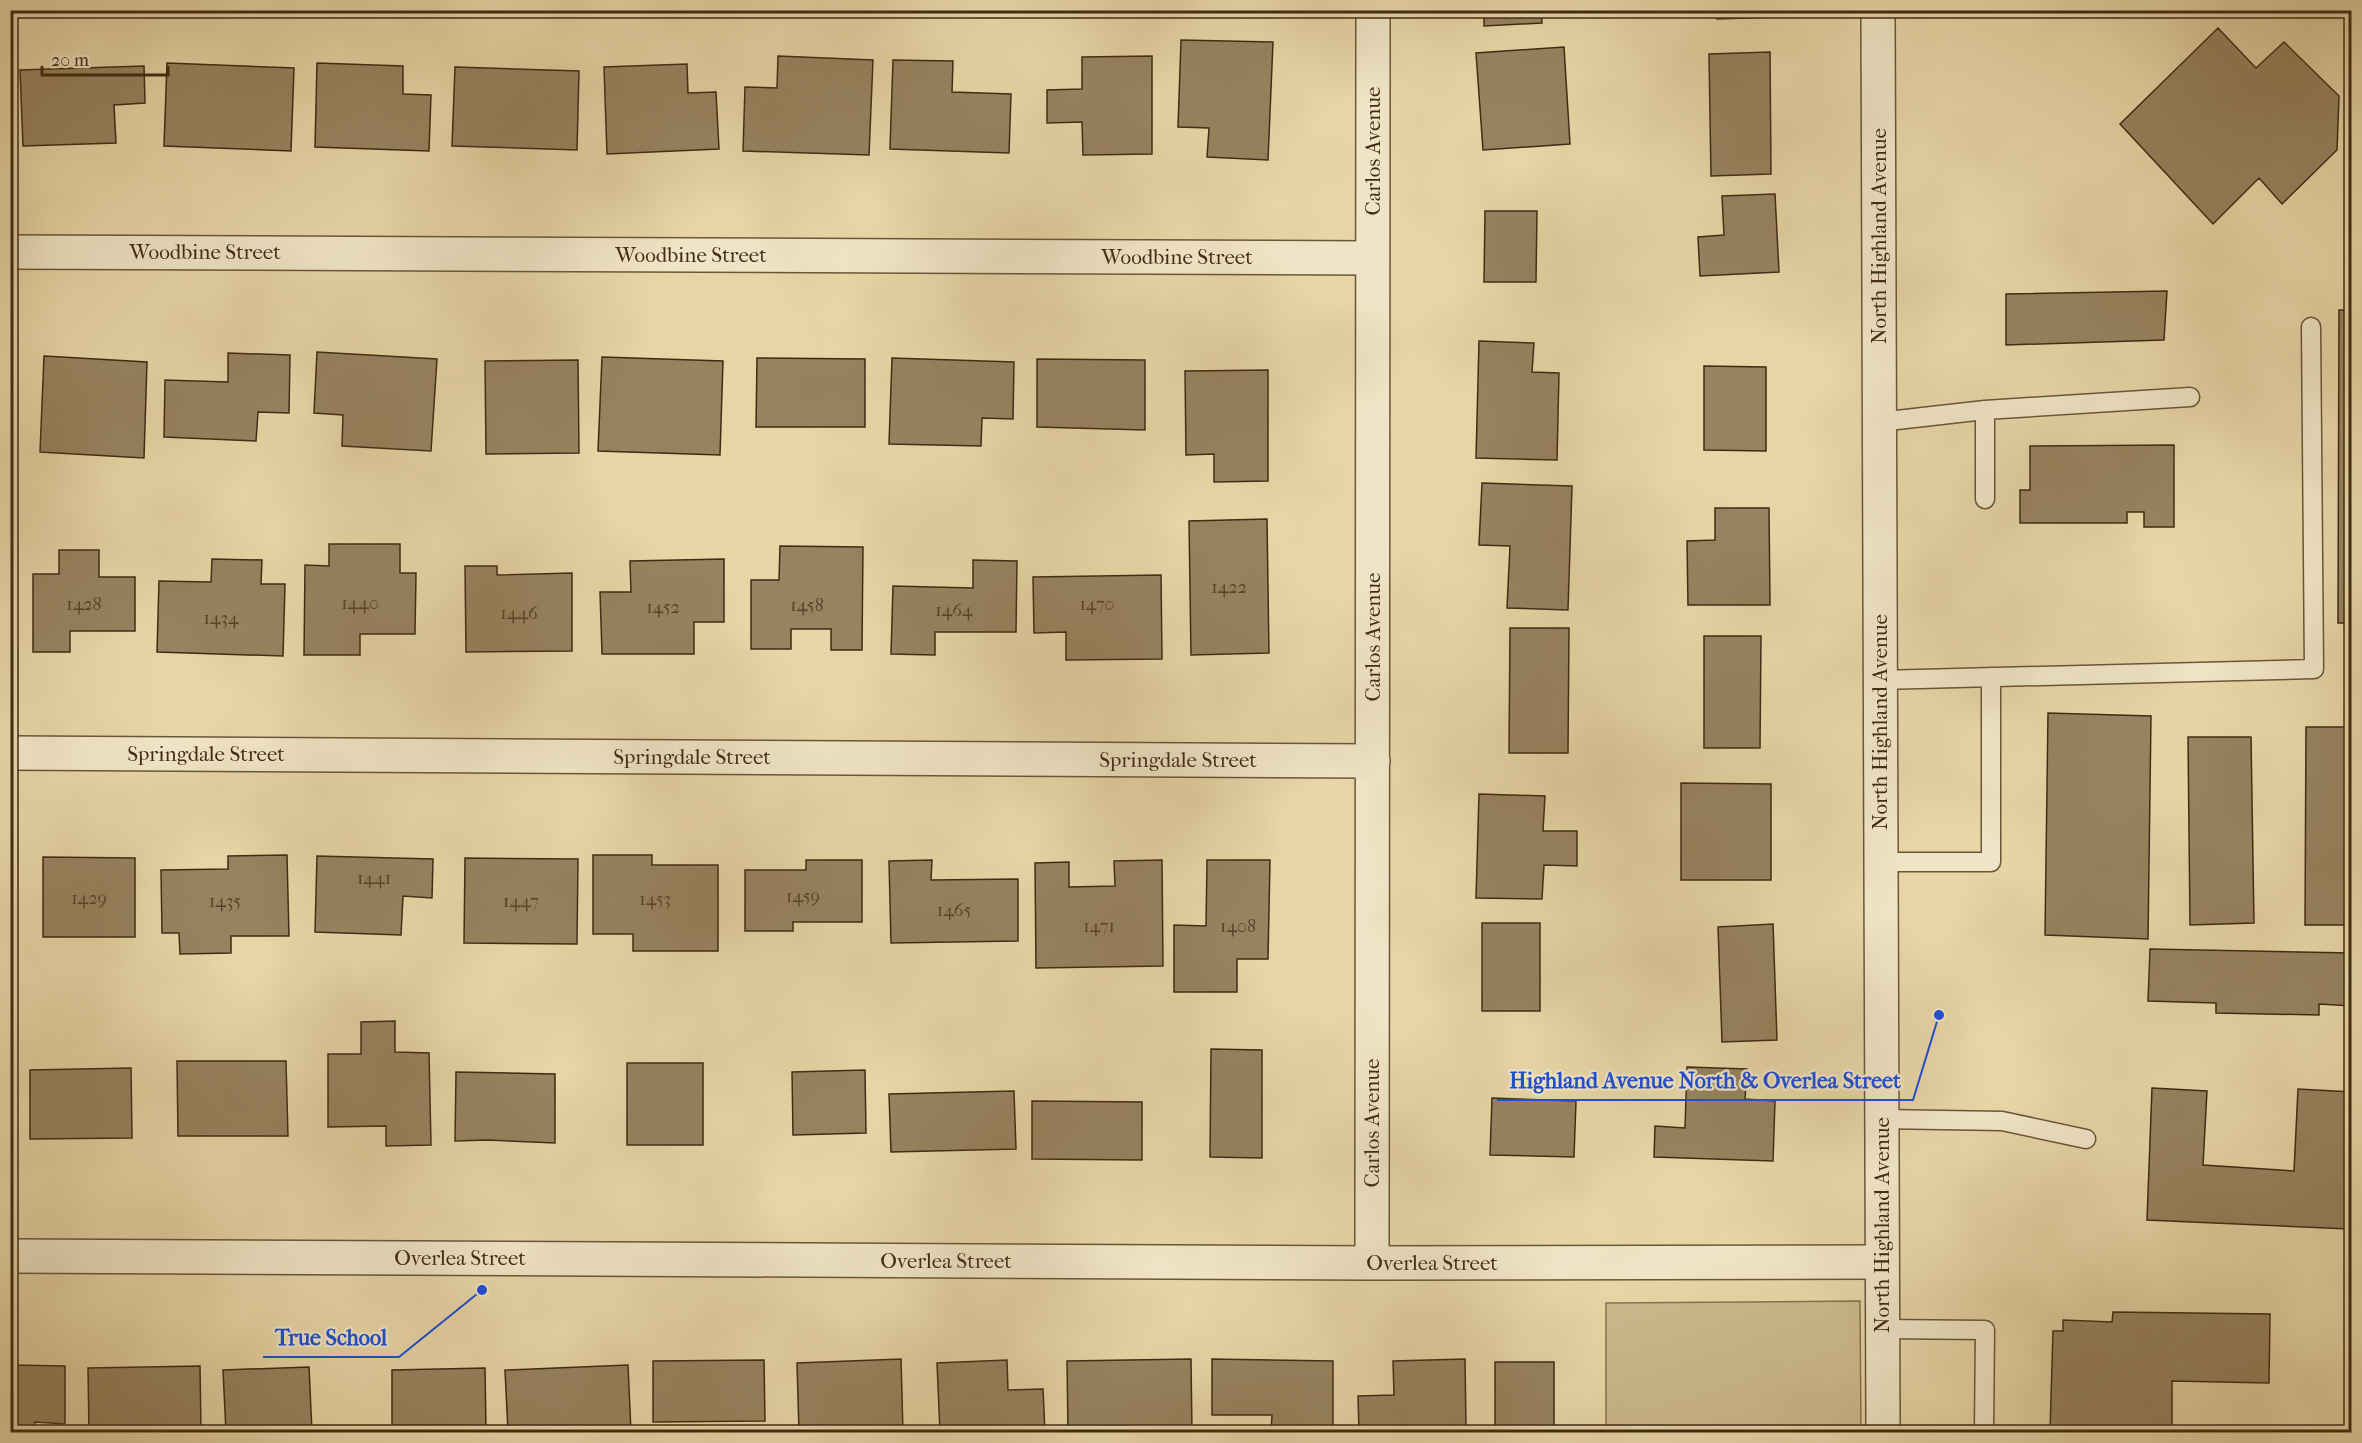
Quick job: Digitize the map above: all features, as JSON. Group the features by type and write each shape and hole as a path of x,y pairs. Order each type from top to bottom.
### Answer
{"street":[{"name":"Carlos Avenue","path":"1372,1263 1373,10"},
{"name":"North Highland Avenue","path":"1878,10 1883,1432"},
{"name":"Woodbine Street","path":"10,252 1372,258"},
{"name":"Springdale Street","path":"10,753 1373,761"},
{"name":"Overlea Street","path":"10,1256 1372,1263 1882,1262"}],"lane":[{"path":"1880,680 2314,669 2311,327"},
{"path":"1879,422 1985,410 2190,397"},
{"path":"1985,410 1985,499"},
{"path":"1880,862 1990,862 1990,677"},
{"path":"1881,1119 2002,1121 2086,1139"},
{"path":"1882,1329 1985,1330 1984,1432"}],"shaded area":[{"path":"1860,1301 1861,1432 1606,1432 1606,1303"}],"building":[{"path":"1484,10 1541,10 1542,23 1484,26"},
{"path":"1716,10 1777,10 1778,17 1717,19"},
{"path":"2218,28 2256,68 2284,42 2339,96 2337,150 2282,204 2259,178 2213,224 2120,124"},
{"path":"1181,40 1273,42 1268,160 1207,157 1209,128 1178,127"},
{"path":"1564,47 1570,144 1483,150 1476,53"},
{"path":"1770,52 1771,174 1711,176 1709,54"},
{"path":"778,56 873,60 869,155 743,151 745,87 777,88"},
{"path":"1152,56 1152,154 1083,155 1082,122 1047,123 1047,90 1082,89 1082,57"},
{"path":"893,60 953,61 952,92 1011,94 1009,153 890,149"},
{"path":"167,63 294,68 291,151 164,146"},
{"path":"317,63 403,66 403,94 431,95 429,151 315,147"},
{"path":"687,64 688,93 716,92 719,149 607,154 604,67"},
{"path":"144,66 145,103 114,105 116,143 23,146 20,70"},
{"path":"455,67 579,71 577,150 452,146"},
{"path":"1775,194 1779,272 1700,276 1698,237 1724,235 1722,196"},
{"path":"1485,211 1537,211 1536,282 1484,282"},
{"path":"2167,291 2164,340 2006,345 2006,294"},
{"path":"2339,310 2352,310 2352,623 2338,623"},
{"path":"1479,341 1534,343 1532,372 1559,373 1557,460 1476,458"},
{"path":"317,352 437,359 431,451 342,446 343,415 314,413"},
{"path":"228,353 290,355 289,413 258,412 256,441 164,437 165,380 228,382"},
{"path":"44,356 147,362 144,458 40,452"},
{"path":"602,357 723,361 720,455 598,451"},
{"path":"757,358 865,359 865,427 756,427"},
{"path":"892,358 1014,362 1013,419 982,418 981,446 889,444"},
{"path":"1037,359 1145,360 1145,430 1037,427"},
{"path":"578,360 579,453 486,454 485,361"},
{"path":"1704,366 1766,367 1766,451 1704,450"},
{"path":"1268,370 1268,481 1214,482 1214,454 1186,455 1185,371"},
{"path":"2174,445 2174,527 2144,527 2144,512 2127,512 2127,523 2020,523 2020,490 2030,490 2030,446"},
{"path":"1482,483 1572,486 1568,610 1507,608 1510,546 1479,545"},
{"path":"1715,508 1769,508 1770,605 1688,605 1687,541 1715,540"},
{"path":"1267,519 1269,653 1191,655 1189,521"},
{"path":"329,544 400,544 400,573 416,573 415,634 360,634 360,655 304,655 305,565 329,566"},
{"path":"780,546 863,547 862,650 831,650 831,629 791,629 791,649 751,649 751,580 779,580"},
{"path":"59,550 99,550 99,577 135,577 135,631 70,631 70,652 33,652 33,574 59,574"},
{"path":"212,559 262,560 261,584 285,584 283,656 157,652 159,581 211,582"},
{"path":"724,559 724,622 694,622 694,654 602,654 600,592 631,592 630,561"},
{"path":"973,560 1017,561 1016,632 935,632 935,655 891,654 893,586 973,588"},
{"path":"465,566 497,566 497,575 572,573 572,651 466,652"},
{"path":"1161,575 1162,659 1066,660 1066,632 1034,633 1033,577"},
{"path":"1510,628 1569,628 1568,753 1509,753"},
{"path":"1704,636 1761,636 1760,748 1704,748"},
{"path":"2048,713 2151,716 2148,939 2045,935"},
{"path":"2306,727 2352,727 2352,925 2305,925"},
{"path":"2188,737 2251,737 2254,923 2190,925"},
{"path":"1681,783 1771,784 1771,880 1681,880"},
{"path":"1479,794 1545,796 1543,831 1577,831 1577,866 1544,865 1542,899 1476,898"},
{"path":"287,855 289,936 231,936 231,953 180,954 179,933 162,933 161,870 228,869 228,856"},
{"path":"593,855 652,855 652,865 718,865 718,951 633,951 633,934 593,934"},
{"path":"317,856 433,859 432,898 403,896 401,935 315,932"},
{"path":"43,857 135,858 135,937 43,937"},
{"path":"465,858 578,859 577,944 464,943"},
{"path":"806,860 862,860 862,922 793,922 793,931 745,931 745,870 806,870"},
{"path":"932,860 931,880 1018,879 1018,941 891,943 889,861"},
{"path":"1162,860 1163,966 1036,968 1035,863 1069,862 1069,887 1115,886 1114,861"},
{"path":"1207,860 1270,860 1268,959 1237,959 1237,992 1174,992 1174,925 1206,926"},
{"path":"1482,923 1540,923 1540,1011 1482,1011"},
{"path":"1773,924 1777,1040 1722,1042 1718,927"},
{"path":"2150,949 2352,953 2352,1006 2319,1004 2319,1015 2216,1013 2216,1003 2148,1001"},
{"path":"10,1014 12,1014 13,1112 10,1113"},
{"path":"395,1021 395,1052 429,1053 431,1145 386,1146 386,1126 328,1127 328,1054 361,1054 361,1022"},
{"path":"1211,1049 1262,1050 1262,1158 1210,1157"},
{"path":"177,1061 286,1061 288,1136 178,1136"},
{"path":"627,1063 703,1063 703,1145 627,1145"},
{"path":"1687,1067 1747,1069 1745,1099 1775,1101 1773,1161 1654,1157 1655,1126 1685,1128"},
{"path":"131,1068 132,1138 30,1139 30,1070"},
{"path":"865,1070 866,1133 793,1135 792,1072"},
{"path":"456,1072 555,1074 555,1143 455,1141"},
{"path":"2152,1088 2207,1091 2203,1165 2294,1171 2298,1089 2352,1092 2349,1229 2147,1220"},
{"path":"1014,1091 1016,1149 891,1152 889,1094"},
{"path":"1492,1098 1576,1101 1574,1157 1490,1155"},
{"path":"1032,1101 1142,1102 1142,1160 1032,1159"},
{"path":"2113,1312 2270,1314 2269,1383 2172,1381 2172,1429 2121,1427 2121,1432 2050,1432 2053,1331 2063,1331 2063,1320 2112,1322"},
{"path":"901,1359 903,1432 799,1432 797,1363"},
{"path":"1191,1359 1192,1432 1068,1432 1067,1361"},
{"path":"1212,1359 1333,1361 1333,1432 1271,1432 1272,1415 1212,1415"},
{"path":"1465,1359 1466,1427 1430,1429 1430,1432 1359,1432 1358,1396 1394,1395 1393,1361"},
{"path":"764,1360 765,1421 653,1422 653,1361"},
{"path":"1007,1360 1008,1390 1043,1389 1045,1432 940,1432 937,1363"},
{"path":"1495,1362 1554,1362 1554,1432 1495,1432"},
{"path":"10,1365 65,1366 65,1424 35,1422 34,1432 10,1432"},
{"path":"628,1365 631,1432 508,1432 505,1370"},
{"path":"200,1366 201,1432 89,1432 88,1368"},
{"path":"309,1367 312,1432 226,1432 223,1370"},
{"path":"485,1368 486,1432 392,1432 392,1370"}],"place":[{"name":"Highland Avenue North & Overlea Street","path":"1939,1015"},
{"name":"True School","path":"482,1290"}]}
